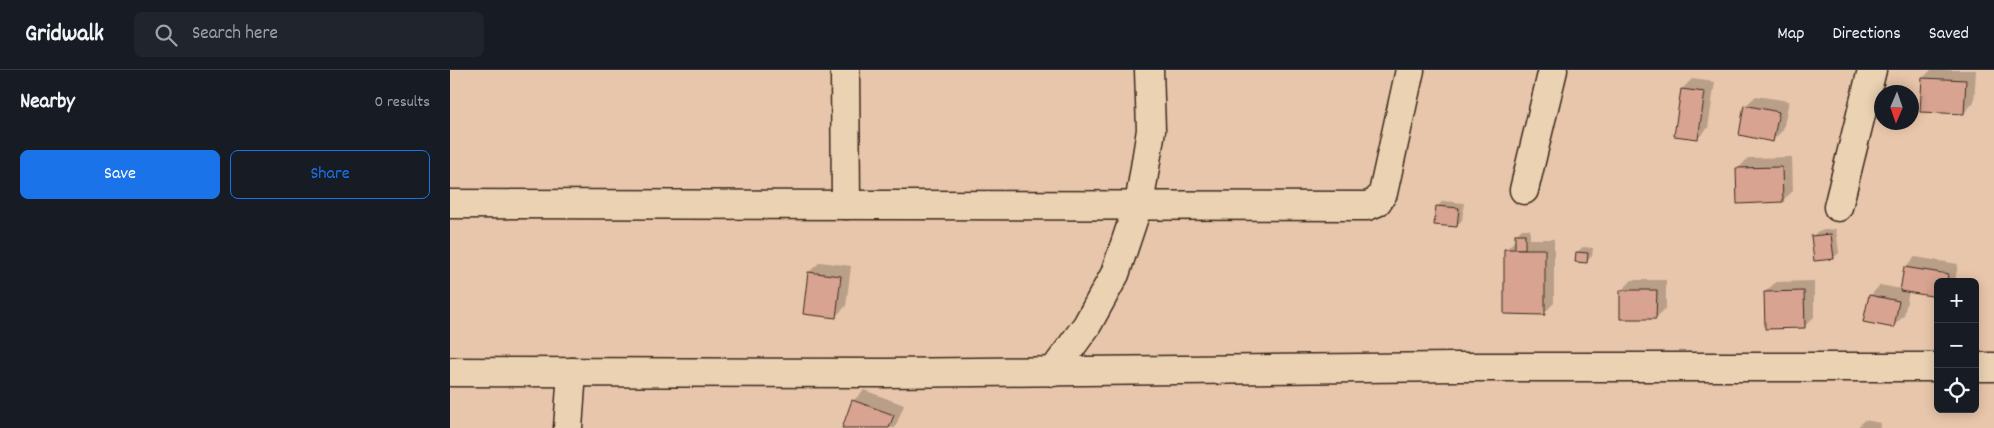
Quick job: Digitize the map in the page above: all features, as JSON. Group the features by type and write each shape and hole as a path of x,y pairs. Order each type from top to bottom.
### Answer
{"street":[{"path":"845,70 846,205"},
{"path":"1053,372 1087,325 1115,274 1138,205 1151,130 1149,70"},
{"path":"450,204 1367,206 1377,202 1383,193 1410,70"},
{"path":"1524,190 1553,70"},
{"path":"1838,206 1872,70"},
{"path":"450,372 1053,372 1457,367 1934,367"},
{"path":"1979,367 1994,367"},
{"path":"568,428 572,372"}],"building":[{"path":"1922,78 1966,80 1964,114 1920,112"},
{"path":"1681,89 1705,92 1698,139 1674,136"},
{"path":"1744,105 1779,112 1773,142 1739,135"},
{"path":"1782,167 1783,202 1737,204 1736,168"},
{"path":"1436,206 1459,208 1457,227 1434,225"},
{"path":"1515,234 1525,234 1525,249 1515,249"},
{"path":"1831,234 1834,259 1814,261 1811,236"},
{"path":"1504,249 1545,249 1545,315 1504,314"},
{"path":"1576,252 1588,253 1587,263 1575,262"},
{"path":"1904,267 1948,274 1948,278 1934,278 1934,296 1900,291"},
{"path":"808,272 841,276 836,318 803,314"},
{"path":"1620,290 1657,290 1656,319 1620,319"},
{"path":"1804,291 1805,328 1765,329 1764,292"},
{"path":"1869,295 1899,301 1894,328 1863,322"},
{"path":"852,400 894,415 889,428 842,428"}]}
